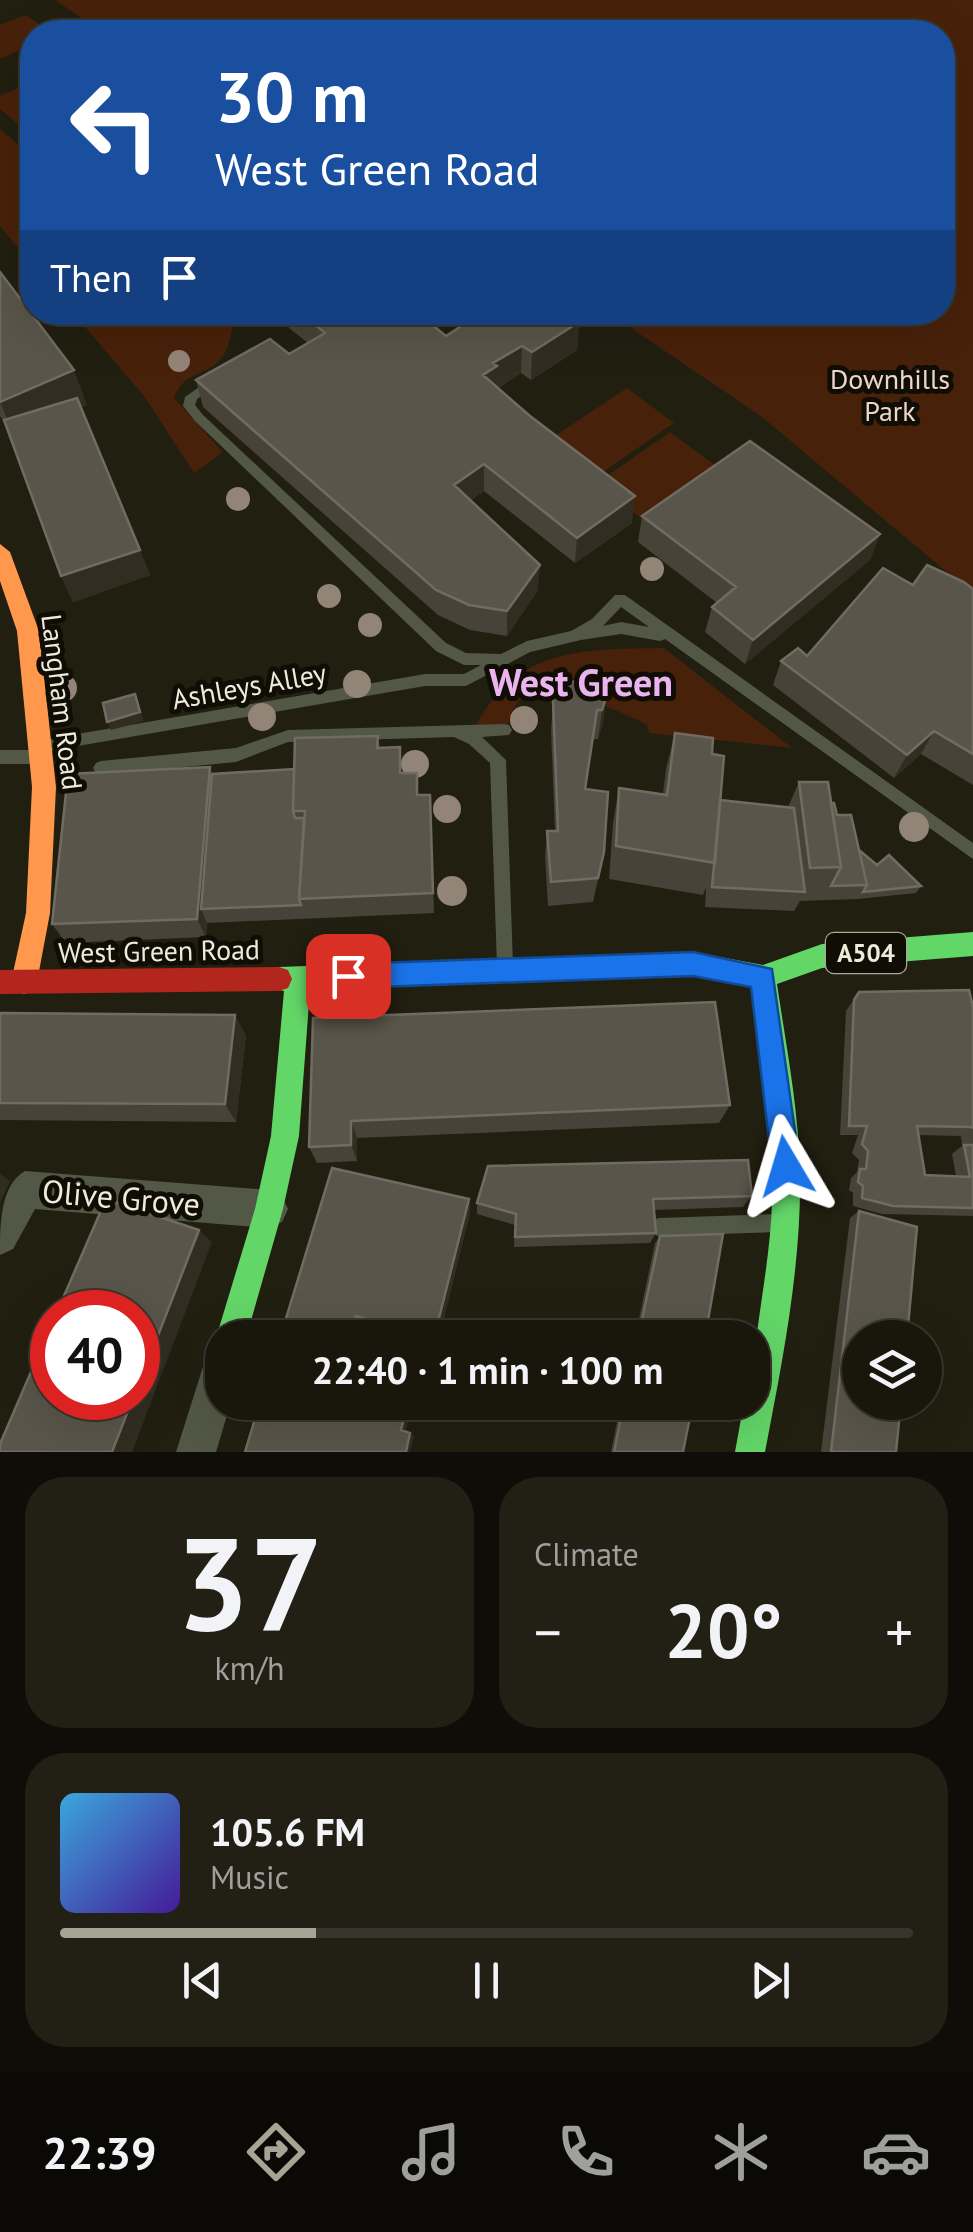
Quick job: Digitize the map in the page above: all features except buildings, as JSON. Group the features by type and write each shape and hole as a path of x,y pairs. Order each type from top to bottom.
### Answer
{"street":[{"name":"Langham Road","path":"0,552 28,631 46,815 38,913 12,982"},
{"name":"A504","path":"763,977 822,956 973,944"},
{"name":"West Green Road","path":"12,982 298,979 693,964 763,977"},
{"path":"750,1452 778,1296 785,1222 786,1166 763,977"},
{"path":"236,1320 269,1209 285,1136 298,979"},
{"name":"Olive Grove","path":"0,1236 25,1190 269,1209"},
{"path":"196,1452 206,1420"}],"lane":[{"path":"228,372 200,389 189,406 440,647 464,658 499,659 527,647 621,628 673,639"},
{"path":"575,636 597,623 620,599 973,852"},
{"path":"425,680 439,665 440,647"},
{"name":"Ashleys Alley","path":"0,758 425,680 466,680 499,659"},
{"path":"102,768 236,756 288,736 504,730"},
{"path":"455,731 474,739 498,760 505,969"},
{"path":"659,1228 785,1222"}],"green space":[{"name":"Downhills Park","path":"55,0 973,0 973,594 762,417 627,325 955,325 955,20 84,20"},
{"path":"26,15 33,20 20,20 20,50 0,59 0,25"},
{"path":"20,87 20,125 0,109 0,96"},
{"path":"0,129 20,146 20,250 0,226"},
{"path":"83,325 233,325 223,357 189,379 174,398 223,452 194,473 144,396"},
{"path":"627,388 674,423 600,474 553,437"},
{"path":"670,432 720,469 647,523 597,483"},
{"path":"664,648 792,748 649,733 647,725 607,707 556,692 542,691 522,698 508,724 476,725 493,699 533,667 580,652"}],"traffic: fast":[{"path":"279,979 693,964 763,977 822,956 973,944"},
{"path":"750,1452 776,1311 786,1205 783,1121 763,977"},
{"path":"236,1320 269,1209 285,1136 298,979"}],"traffic: slow":[{"path":"0,552 28,631 44,787 38,913 24,982"}],"traffic: jam":[{"path":"0,982 279,979"}],"district":[{"name":"West Green","path":"581,683"}],"route":[{"path":"348,976 693,964 763,977 786,1166"}]}
